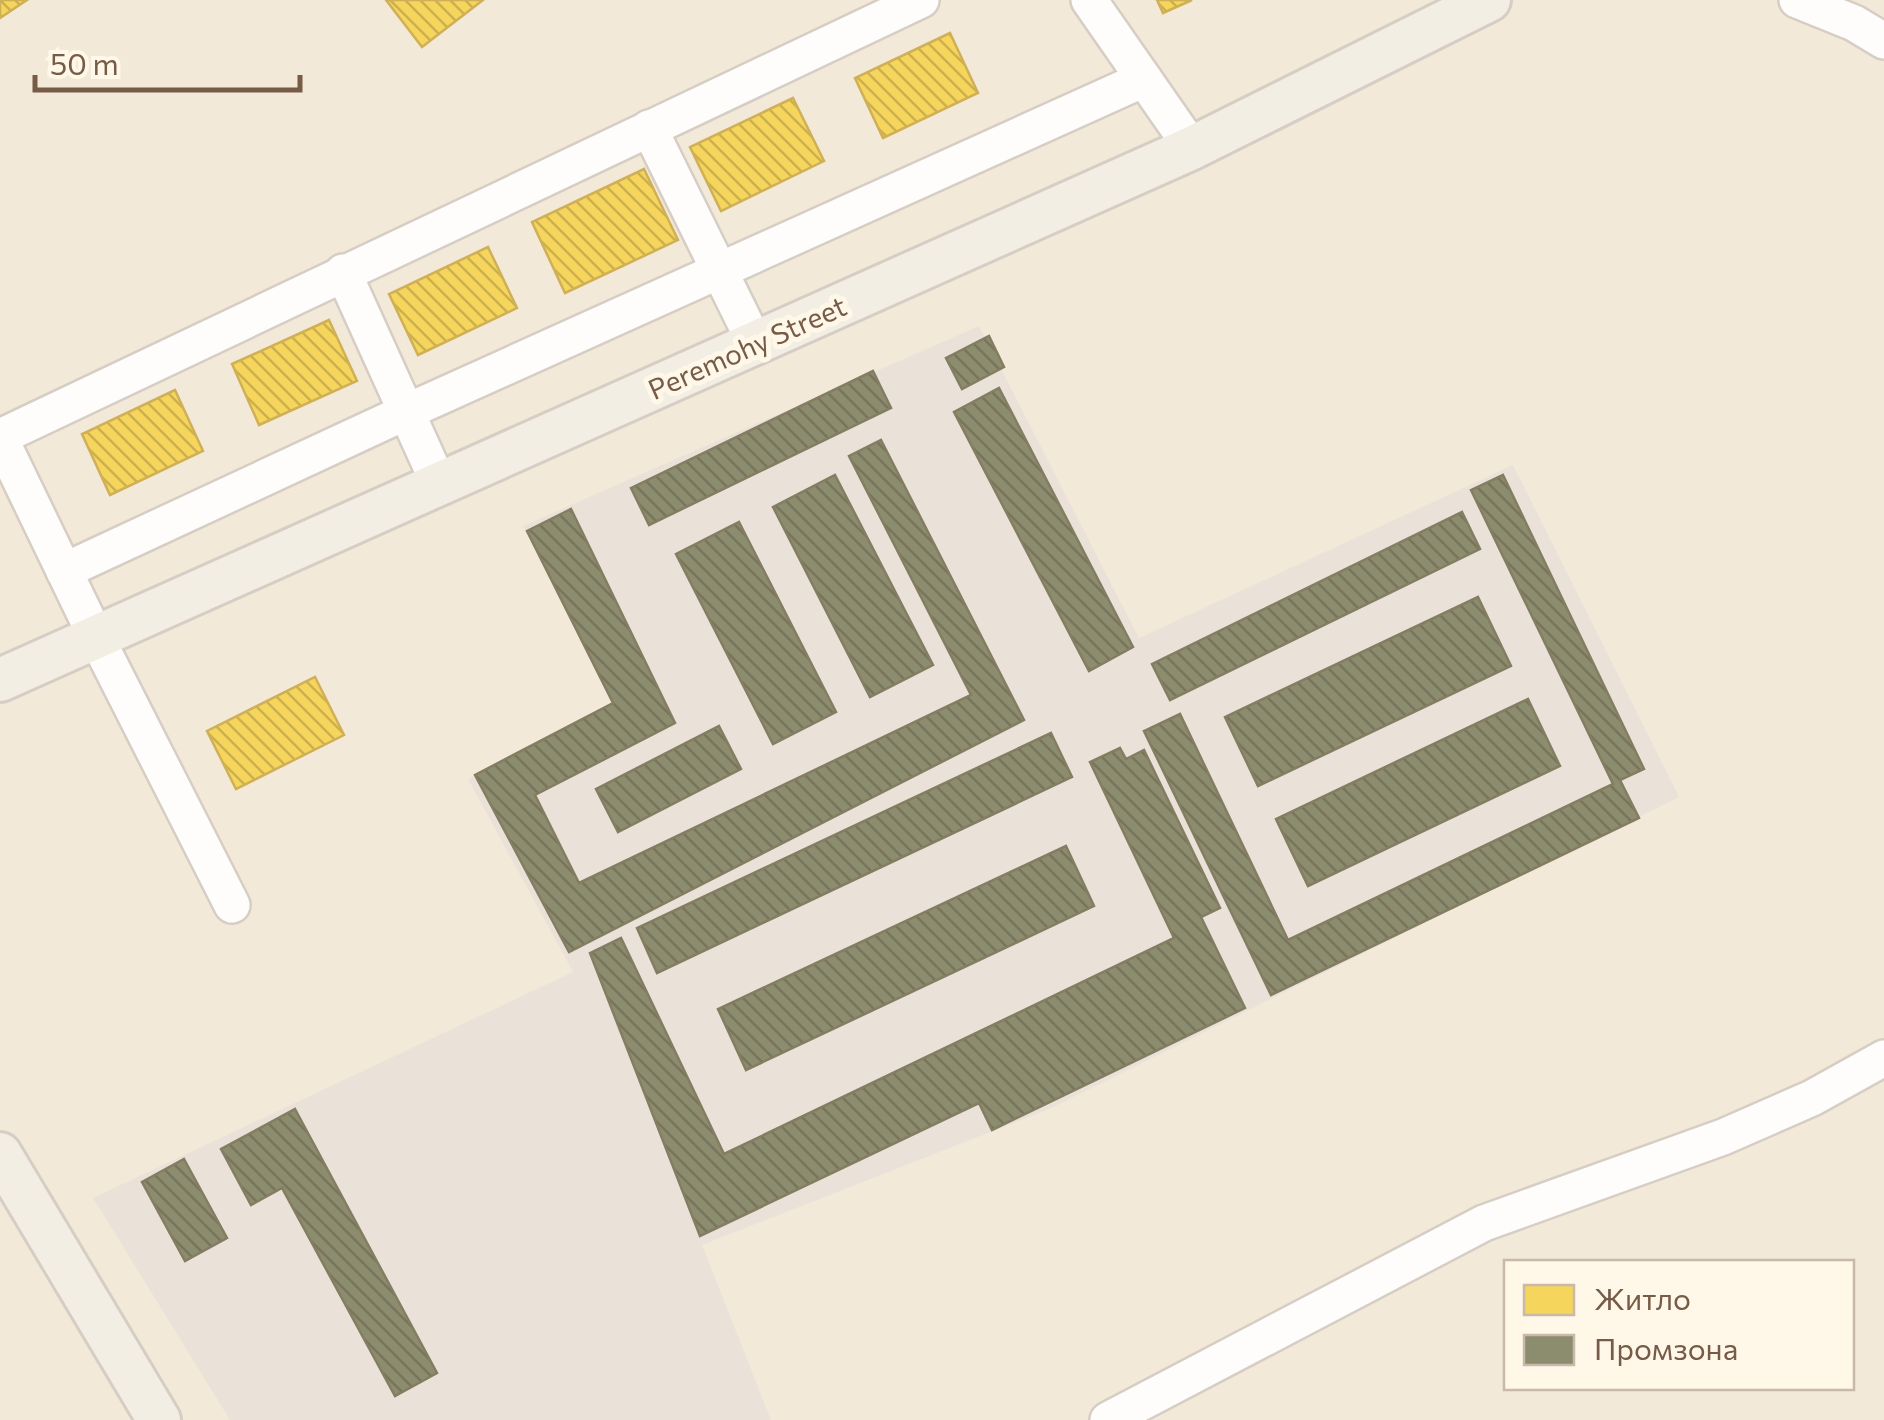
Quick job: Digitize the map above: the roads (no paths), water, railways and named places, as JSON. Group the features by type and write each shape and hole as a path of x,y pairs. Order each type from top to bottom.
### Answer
{"main road":[{"name":"Peremohy Street","path":"0,680 1192,148 1488,0"},
{"path":"0,1154 159,1420"}],"street":[{"path":"232,905 0,438 921,0"},
{"path":"1089,0 1192,148"},
{"path":"1797,0 1854,23 1884,41"},
{"path":"64,571 1144,79"},
{"path":"650,128 755,343"},
{"path":"343,272 439,484"},
{"path":"1108,1420 1484,1222 1723,1137 1812,1098 1884,1058"}]}
